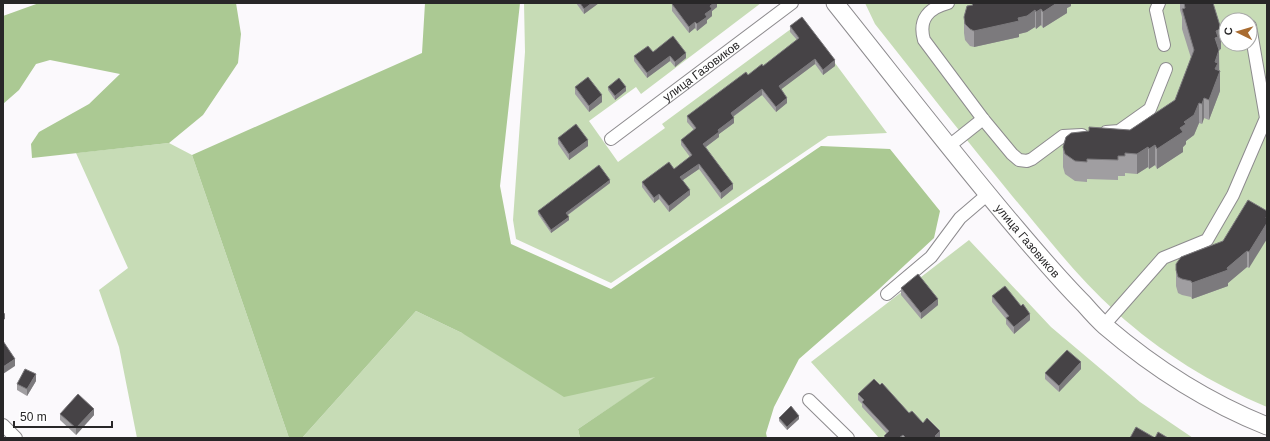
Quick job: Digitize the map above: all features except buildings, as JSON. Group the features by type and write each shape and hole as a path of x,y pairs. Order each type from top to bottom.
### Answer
{"street":[{"name":"улица Газовиков","path":"611,139 792,3"},
{"name":"улица Газовиков","path":"835,3 988,194 1063,283 1104,325 1151,363 1201,395 1267,426"},
{"path":"948,3 933,8 925,17 922,29 924,40 983,119 1018,160 1027,161 1035,157 1063,136 1119,131 1150,109 1166,69"},
{"path":"1159,3 1156,10 1164,45"},
{"path":"1104,325 1163,258 1207,240 1233,195 1266,118 1255,52"},
{"path":"949,146 983,119"},
{"path":"887,294 931,257 960,218 988,194"},
{"path":"809,400 848,438"},
{"path":"3,425 16,438"}],"green space":[{"path":"39,3 236,3 241,34 238,63 203,115 169,143 32,158 31,144 39,132 89,104 120,74 50,60 36,64 19,90 3,104 3,16"},
{"path":"425,3 520,3 500,186 511,244 611,289 821,146 890,149 940,211 934,238 878,290 799,359 774,407 766,433 767,438 580,438 578,429 655,377 564,397 462,333 416,311 302,438 289,438 192,155 422,53"},
{"path":"524,3 761,3 641,94 636,87 589,121 618,162 665,128 662,124 803,20 887,133 828,136 611,283 516,239 513,220 525,52"},
{"path":"865,3 1267,3 1267,407 1226,388 1187,366 1150,340 1116,312 1102,299 1063,256 961,133 875,24"},
{"path":"169,143 192,155 289,438 137,438 119,347 99,290 128,268 76,153"},
{"path":"969,240 1051,327 1140,402 1193,438 879,438 811,362"},
{"path":"416,311 462,333 656,377 578,429 580,438 302,438"}]}
